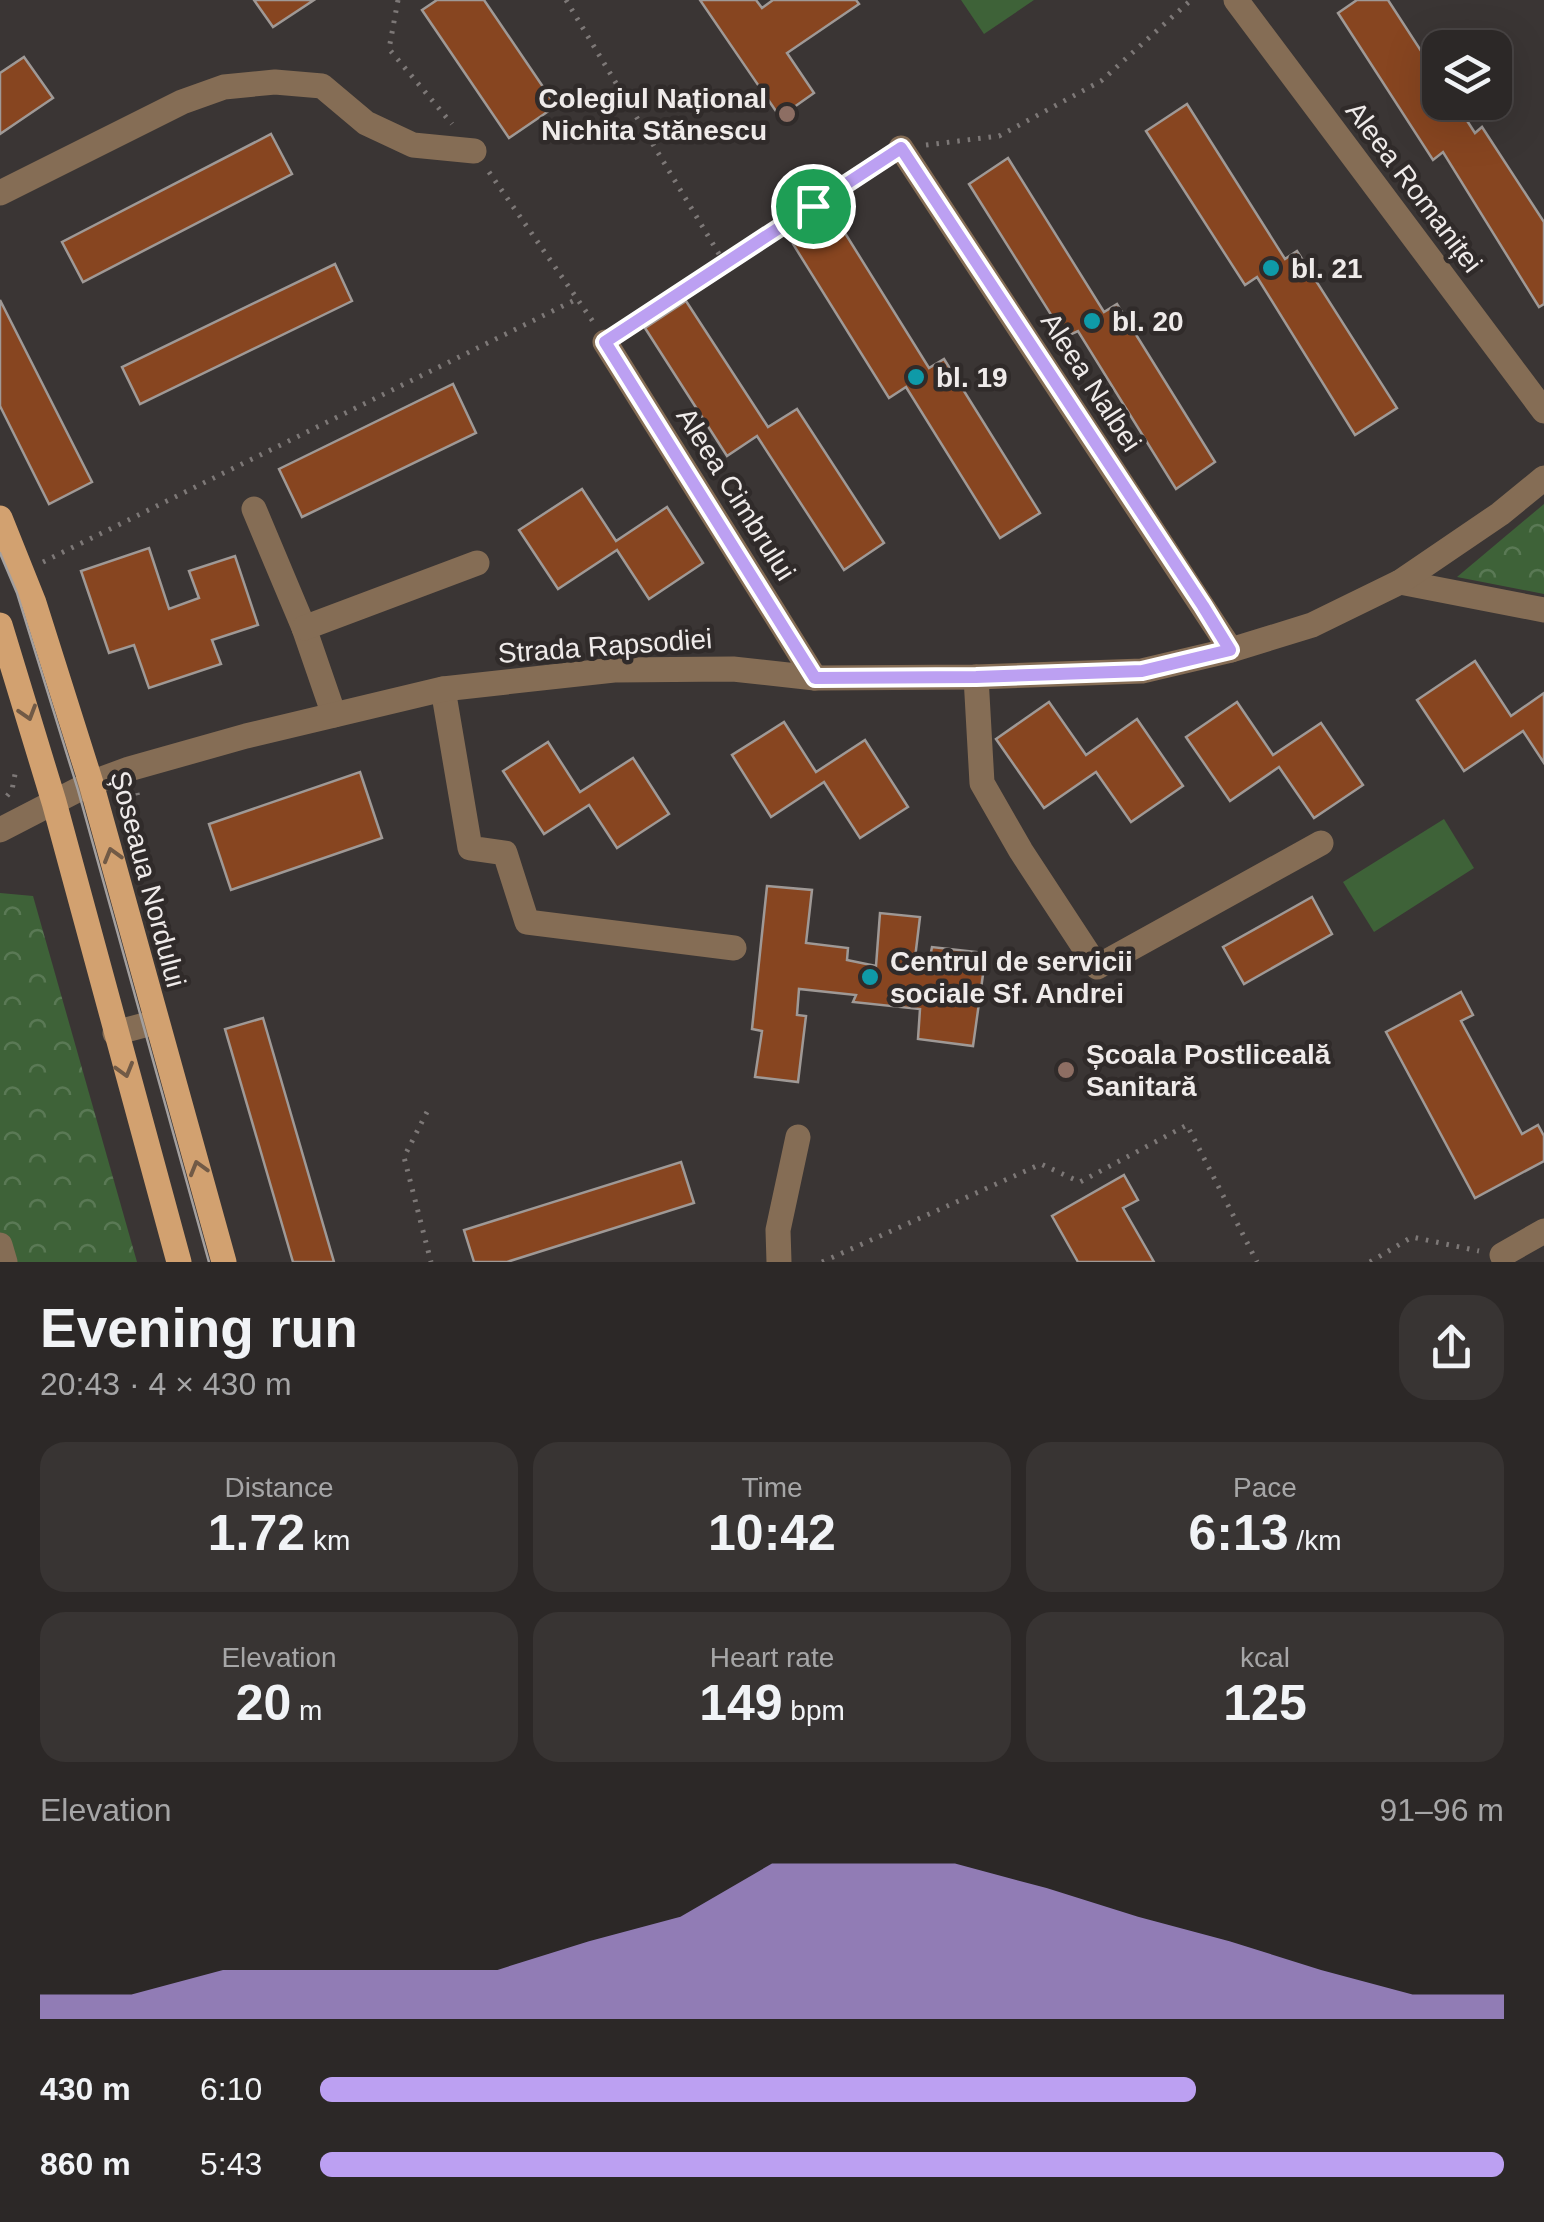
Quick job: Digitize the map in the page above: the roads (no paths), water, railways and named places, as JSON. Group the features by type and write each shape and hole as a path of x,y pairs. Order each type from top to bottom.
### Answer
{"main road":[{"name":"Șoseaua Nordului","path":"0,518 34,602 92,783 224,1262"},
{"path":"0,624 54,802 179,1262"}],"street":[{"name":"Aleea Romaniței","path":"1236,0 1544,411"},
{"path":"0,194 182,102 224,87 275,82 322,86 366,124 413,145 474,151"},
{"name":"Aleea Nalbei","path":"901,148 1230,650"},
{"name":"Aleea Cimbrului","path":"605,342 815,678"},
{"name":"Strada Rapsodiei","path":"0,830 92,783 187,752 444,689 614,670 733,668 815,678 1142,671 1312,625 1400,582 1500,514 1544,478"},
{"path":"254,509 304,628 334,715"},
{"path":"304,628 477,563"},
{"path":"1400,582 1544,610"},
{"path":"976,677 982,783 1021,852 1097,967 1321,843"},
{"path":"444,689 470,848 505,853 527,922 734,948"},
{"path":"115,1033 156,1022"},
{"path":"779,1262 778,1230 798,1136"},
{"path":"1502,1256 1544,1231"},
{"path":"0,1244 5,1262"}],"tram line":[{"path":"0,553 17,593 78,790 209,1262"}],"place":[{"name":"Colegiul Național Nichita Stănescu","path":"787,114"},
{"name":"bl. 21","path":"1271,268"},
{"name":"bl. 20","path":"1092,321"},
{"name":"bl. 19","path":"916,377"},
{"name":"Centrul de servicii sociale Sf. Andrei","path":"870,977"},
{"name":"Școala Postliceală Sanitară","path":"1066,1070"}]}
